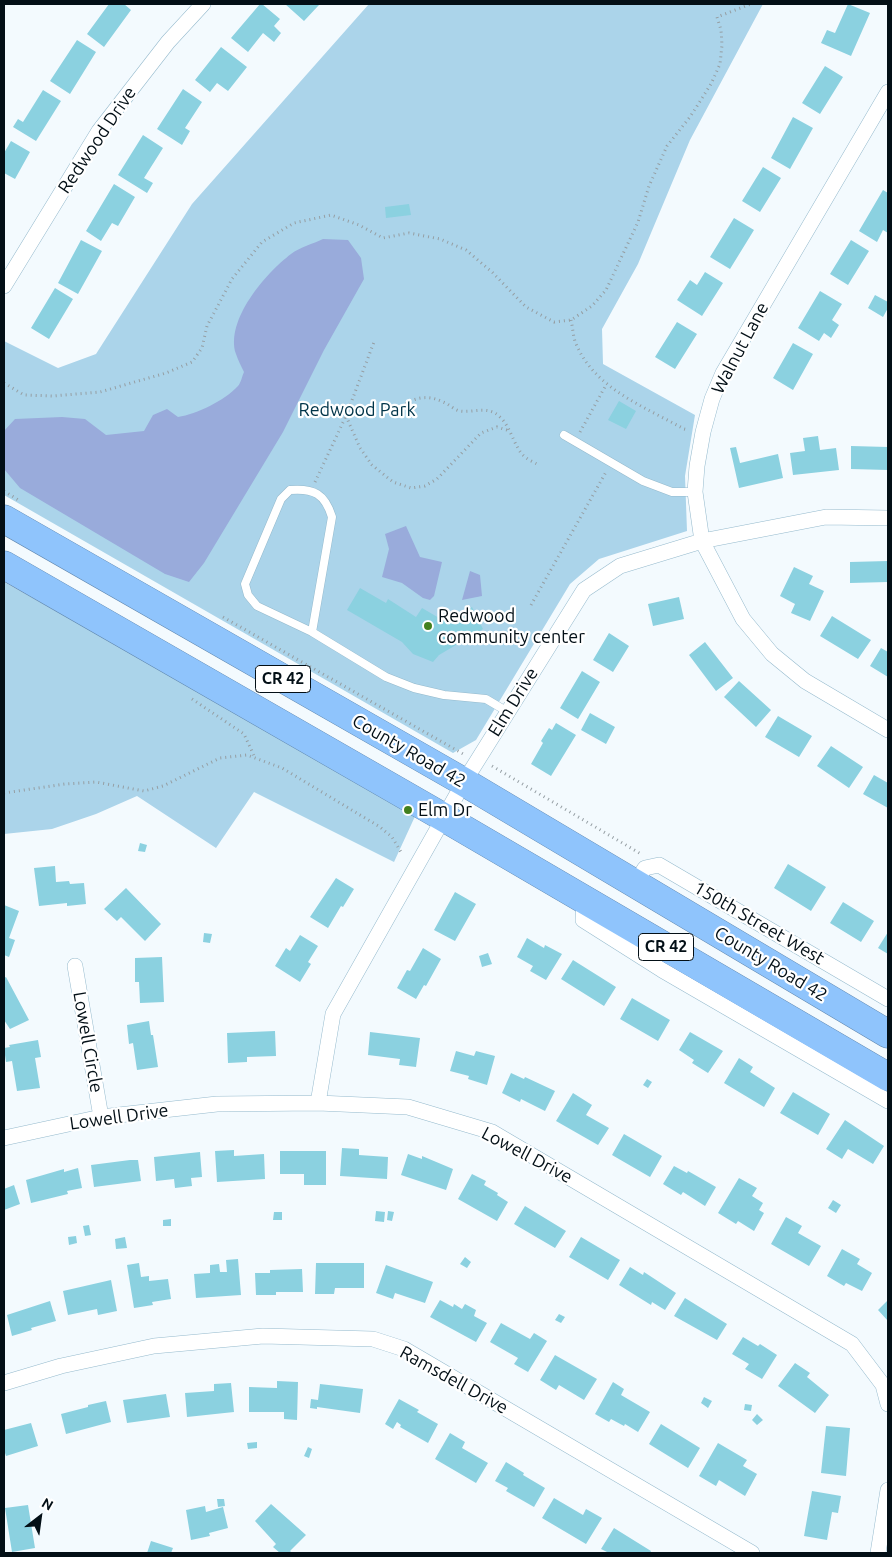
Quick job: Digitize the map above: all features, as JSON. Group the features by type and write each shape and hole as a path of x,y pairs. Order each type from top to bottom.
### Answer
{"highway":[{"name":"County Road 42","path":"4,520 464,782 888,1034"},
{"name":"CR 42","path":"4,565 443,817 888,1077"}],"street":[{"name":"Redwood Drive","path":"4,286 99,131 168,42 203,4"},
{"name":"Walnut Lane","path":"888,92 723,373 712,399 703,432 695,492 702,541 743,619 772,654 804,681 888,730"},
{"name":"Elm Drive","path":"318,1103 333,1014 443,817 584,590 620,566 702,541 826,517 888,518"},
{"path":"635,884 645,868 659,864"},
{"name":"150th Street West","path":"659,864 888,999"},
{"path":"584,899 582,920 662,970 888,1101"},
{"name":"Lowell Circle","path":"75,966 101,1118"},
{"name":"Lowell Drive","path":"4,1138 101,1118 217,1104 318,1103 408,1107 492,1132 852,1344 883,1385 888,1404"},
{"name":"Ramsdell Drive","path":"4,1383 61,1366 154,1346 263,1336 373,1339 404,1349 752,1553"},
{"path":"878,1553 888,1490"}],"lane":[{"path":"564,435 643,481 672,492 695,492"},
{"path":"312,632 332,517 328,506 320,494 304,488 290,490 281,499 245,584 248,595 257,606 312,632 386,677 414,688 444,695 486,699 508,712"}],"path":[{"path":"4,384 24,395 53,396 100,392 166,373 192,362 202,348 207,326 232,279 262,242 294,223 331,215 359,225 383,238 409,233 440,239 466,250 492,272 526,307 554,322 571,320 592,306 606,290 638,222 649,186 667,146 690,117 711,84 720,64 722,45 722,30 717,17 751,4"},
{"path":"571,320 576,346 606,385 684,429 703,432"},
{"path":"311,491 346,416 374,342"},
{"path":"574,441 606,385"},
{"path":"397,409 410,400 425,398 442,401 459,411 479,409 494,412 501,417 523,456 537,464"},
{"path":"346,416 360,448 372,466 393,482 411,488 425,486 438,478 481,432 497,427 510,431"},
{"path":"531,605 611,463"},
{"path":"4,793 96,782 144,791 163,786 220,758 246,755 282,768 380,827 392,837 401,852"},
{"path":"493,767 659,864"}],"green space":[{"name":"Redwood Park","path":"369,4 763,4 690,140 638,264 602,329 603,364 695,415 685,476 687,531 599,559 570,584 476,740 453,753 4,495 4,341 58,368 96,354 192,204"},
{"path":"4,582 417,812 394,862 254,792 216,848 137,796 96,814 52,829 4,834"}],"shaded area":[{"path":"323,239 348,240 361,258 364,279 324,350 283,432 204,563 189,582 165,574 20,488 4,469 4,431 15,419 62,417 85,419 106,435 144,431 153,415 167,409 178,417 185,415 202,410 232,392 239,385 244,372 236,354 234,341 236,327 250,298 281,262 302,247"},
{"path":"406,526 420,557 442,562 434,596 430,600 423,598 402,583 382,577 389,549 385,534"},
{"path":"470,571 480,575 482,596 462,600"}],"building":[{"path":"109,4 124,4 131,10 104,47 87,34"},
{"path":"260,4 280,19 274,26 281,33 274,42 263,33 248,52 231,38"},
{"path":"285,4 317,4 319,5 304,21"},
{"path":"848,4 870,13 851,56 821,43 827,30 835,33"},
{"path":"77,40 96,52 70,94 50,81"},
{"path":"221,47 247,67 228,91 217,83 210,92 195,80"},
{"path":"825,66 843,77 820,114 802,103"},
{"path":"183,89 202,102 185,128 190,131 182,145 157,129"},
{"path":"43,90 61,101 36,141 13,127 18,119 23,122"},
{"path":"793,117 813,128 790,169 771,158"},
{"path":"143,135 163,148 144,178 153,183 147,193 118,175"},
{"path":"11,141 30,152 15,179 4,173 4,153"},
{"path":"763,167 781,178 760,212 742,201"},
{"path":"114,184 135,197 118,226 112,223 101,241 86,231"},
{"path":"883,190 888,193 888,233 883,230 877,242 859,231"},
{"path":"409,204 411,215 386,218 385,207"},
{"path":"734,218 754,230 730,269 710,257"},
{"path":"81,240 102,251 78,294 58,283"},
{"path":"851,240 869,251 848,285 830,274"},
{"path":"705,272 723,283 702,316 677,300 690,280 697,285"},
{"path":"55,288 73,299 49,339 31,328"},
{"path":"820,291 842,304 832,320 839,325 831,338 824,333 819,341 798,328"},
{"path":"875,295 888,302 888,308 883,317 868,308"},
{"path":"677,322 697,334 675,369 655,357"},
{"path":"793,343 813,354 793,390 773,378"},
{"path":"619,401 636,411 626,429 608,420"},
{"path":"818,436 820,450 836,448 839,470 793,475 790,453 805,451 803,438"},
{"path":"851,446 888,447 888,470 851,469"},
{"path":"736,447 740,463 778,454 783,478 739,488 730,448"},
{"path":"888,561 888,582 850,583 850,562"},
{"path":"794,567 813,576 809,584 824,591 810,621 791,613 795,604 780,596"},
{"name":"Redwood community center","path":"360,588 386,603 388,599 416,617 422,608 446,622 472,607 483,629 439,655 433,662 413,654 402,642 347,610"},
{"path":"679,597 684,619 653,626 648,604"},
{"path":"832,616 871,640 858,659 820,636"},
{"path":"609,633 629,646 613,672 593,660"},
{"path":"705,642 733,678 716,691 689,655"},
{"path":"881,648 888,652 888,677 870,666"},
{"path":"582,671 600,682 578,719 560,708"},
{"path":"739,681 771,710 756,727 724,697"},
{"path":"590,713 615,727 606,744 581,730"},
{"path":"778,716 812,736 799,757 765,737"},
{"path":"556,723 576,735 551,776 531,764 543,743 541,741 549,728 552,730"},
{"path":"831,746 863,767 849,788 817,766"},
{"path":"874,775 888,783 888,808 863,794"},
{"path":"140,843 147,845 145,852 138,851"},
{"path":"788,864 826,887 811,911 774,888"},
{"path":"55,866 56,882 84,883 86,904 67,906 67,903 39,906 34,868"},
{"path":"336,878 354,889 328,928 310,917"},
{"path":"126,888 161,924 145,941 121,917 117,921 104,909"},
{"path":"455,892 476,904 455,941 434,930"},
{"path":"843,902 874,921 861,942 830,923"},
{"path":"4,905 19,911 9,938 15,940 9,957 4,955"},
{"path":"888,932 888,954 878,948"},
{"path":"204,933 212,934 210,943 203,942"},
{"path":"300,935 318,946 308,962 311,964 300,982 275,966 286,948 290,951"},
{"path":"527,938 544,948 545,945 562,954 546,980 530,971 533,966 517,957"},
{"path":"423,948 441,959 426,986 424,985 416,999 397,988 407,970 410,971"},
{"path":"488,953 492,964 482,967 479,956"},
{"path":"162,957 164,1002 140,1003 139,982 135,982 135,958"},
{"path":"573,960 616,987 604,1006 561,979"},
{"path":"6,977 29,1020 10,1029 4,1020 4,978"},
{"path":"632,998 670,1020 658,1041 620,1019"},
{"path":"149,1021 158,1067 137,1070 133,1043 129,1044 127,1025"},
{"path":"275,1031 276,1056 247,1057 247,1062 228,1063 227,1033"},
{"path":"370,1032 420,1038 416,1067 399,1065 400,1059 368,1055"},
{"path":"690,1032 723,1051 708,1073 692,1063 694,1060 679,1050"},
{"path":"38,1040 41,1057 35,1058 40,1088 17,1091 12,1061 6,1062 4,1048 10,1047 9,1045"},
{"path":"456,1051 474,1056 476,1051 495,1056 487,1085 468,1079 469,1076 450,1071"},
{"path":"739,1058 753,1067 750,1072 775,1088 764,1107 724,1083"},
{"path":"511,1073 524,1079 525,1077 555,1091 545,1111 521,1099 520,1102 502,1093"},
{"path":"647,1079 652,1082 648,1088 643,1085"},
{"path":"793,1092 830,1114 818,1135 780,1113"},
{"path":"573,1093 592,1105 586,1115 609,1128 598,1145 556,1121"},
{"path":"845,1120 884,1146 873,1164 848,1149 842,1159 826,1149"},
{"path":"624,1134 662,1156 650,1177 612,1155"},
{"path":"342,1148 359,1149 359,1155 388,1157 387,1179 340,1176"},
{"path":"234,1150 234,1156 264,1154 265,1179 217,1182 215,1151"},
{"path":"280,1151 326,1151 326,1185 304,1185 304,1174 280,1174"},
{"path":"200,1152 202,1177 191,1178 192,1186 175,1188 174,1179 156,1181 154,1157"},
{"path":"408,1154 422,1159 422,1156 453,1169 446,1190 401,1175"},
{"path":"138,1160 141,1181 94,1187 91,1165"},
{"path":"674,1166 687,1173 688,1171 716,1187 705,1206 683,1192 681,1195 663,1184"},
{"path":"78,1168 82,1188 67,1191 68,1194 31,1203 26,1180 64,1169 64,1172"},
{"path":"472,1174 486,1181 484,1185 498,1193 497,1195 508,1202 497,1221 458,1199"},
{"path":"739,1178 757,1188 752,1196 763,1203 759,1210 764,1213 754,1231 738,1221 736,1224 718,1213"},
{"path":"14,1185 20,1204 4,1210 4,1189"},
{"path":"833,1200 841,1205 836,1213 828,1208"},
{"path":"525,1206 566,1231 555,1248 514,1224"},
{"path":"376,1211 385,1212 384,1222 375,1221"},
{"path":"388,1211 394,1212 392,1221 387,1220"},
{"path":"274,1212 282,1212 282,1220 273,1220"},
{"path":"786,1217 802,1226 798,1233 821,1246 809,1266 771,1244"},
{"path":"171,1219 171,1226 163,1226 163,1220"},
{"path":"89,1225 91,1235 85,1236 83,1226"},
{"path":"76,1236 77,1243 69,1245 68,1237"},
{"path":"125,1237 127,1248 116,1249 115,1239"},
{"path":"581,1237 620,1260 608,1280 569,1257"},
{"path":"842,1249 860,1259 857,1264 872,1273 862,1291 846,1283 844,1286 827,1276"},
{"path":"465,1257 471,1262 467,1268 460,1264"},
{"path":"238,1259 241,1295 196,1298 194,1274 210,1273 210,1265 219,1264 220,1272 227,1272 226,1260"},
{"path":"139,1263 141,1277 149,1276 149,1281 168,1279 171,1299 152,1302 153,1305 134,1308 127,1265"},
{"path":"316,1263 364,1263 364,1288 335,1288 334,1294 315,1294"},
{"path":"386,1265 433,1282 425,1303 395,1293 393,1299 376,1293"},
{"path":"630,1267 643,1275 644,1272 676,1293 665,1310 652,1302 651,1305 619,1285"},
{"path":"302,1269 303,1292 276,1292 276,1295 256,1295 255,1273 270,1273 270,1270"},
{"path":"111,1280 117,1311 98,1315 97,1309 68,1315 63,1291"},
{"path":"685,1298 727,1324 717,1340 674,1316"},
{"path":"440,1300 453,1307 454,1304 462,1309 465,1304 476,1310 474,1316 487,1323 476,1342 430,1317"},
{"path":"888,1300 888,1321 878,1310"},
{"path":"50,1301 56,1321 12,1336 7,1315"},
{"path":"559,1314 565,1317 561,1323 555,1320"},
{"path":"501,1323 530,1339 534,1333 547,1341 528,1372 514,1364 518,1358 490,1342"},
{"path":"743,1337 758,1346 760,1344 777,1355 762,1379 745,1369 749,1364 732,1354"},
{"path":"555,1355 597,1379 584,1400 559,1385 556,1390 540,1380"},
{"path":"795,1363 810,1373 807,1377 829,1395 815,1413 778,1386"},
{"path":"277,1381 298,1382 297,1420 284,1419 284,1412 249,1412 249,1387 277,1388"},
{"path":"613,1382 624,1389 621,1395 650,1412 638,1432 625,1424 624,1426 611,1419 609,1422 595,1414"},
{"path":"231,1383 234,1412 187,1417 185,1393 214,1391 214,1384"},
{"path":"320,1384 363,1389 360,1413 317,1407 317,1409 310,1408 311,1399 318,1400"},
{"path":"166,1394 170,1417 127,1423 123,1400"},
{"path":"704,1397 712,1401 708,1408 701,1403"},
{"path":"399,1399 419,1410 417,1412 438,1424 428,1443 400,1427 401,1425 397,1422 393,1429 385,1424"},
{"path":"106,1401 111,1422 66,1434 61,1414"},
{"path":"745,1404 752,1405 751,1411 744,1410"},
{"path":"757,1414 763,1420 757,1425 752,1420"},
{"path":"31,1423 38,1446 6,1456 4,1453 4,1430"},
{"path":"661,1424 700,1448 688,1468 649,1444"},
{"path":"826,1426 850,1428 846,1476 821,1473"},
{"path":"450,1433 465,1442 462,1448 488,1463 476,1483 435,1459"},
{"path":"257,1442 257,1448 248,1449 247,1443"},
{"path":"718,1443 747,1460 743,1466 757,1474 745,1496 719,1480 716,1486 699,1476"},
{"path":"308,1447 312,1449 309,1458 304,1456"},
{"path":"506,1462 545,1488 534,1507 506,1491 508,1488 495,1481"},
{"path":"812,1491 841,1496 838,1513 832,1512 827,1540 804,1536"},
{"path":"554,1498 583,1515 586,1509 602,1518 586,1544 542,1518"},
{"path":"217,1499 224,1499 225,1506 218,1507"},
{"path":"271,1504 306,1535 290,1551 292,1553 280,1553 273,1547 276,1544 255,1521"},
{"path":"28,1505 35,1548 12,1552 5,1508"},
{"path":"205,1506 206,1512 223,1507 228,1528 209,1533 210,1536 191,1540 186,1510"},
{"path":"614,1528 651,1551 650,1553 609,1553 601,1549"},
{"path":"151,1541 173,1548 171,1553 147,1553"}],"place":[{"name":"Redwood community center","path":"428,626"},
{"name":"Elm Dr","path":"408,810"}]}
